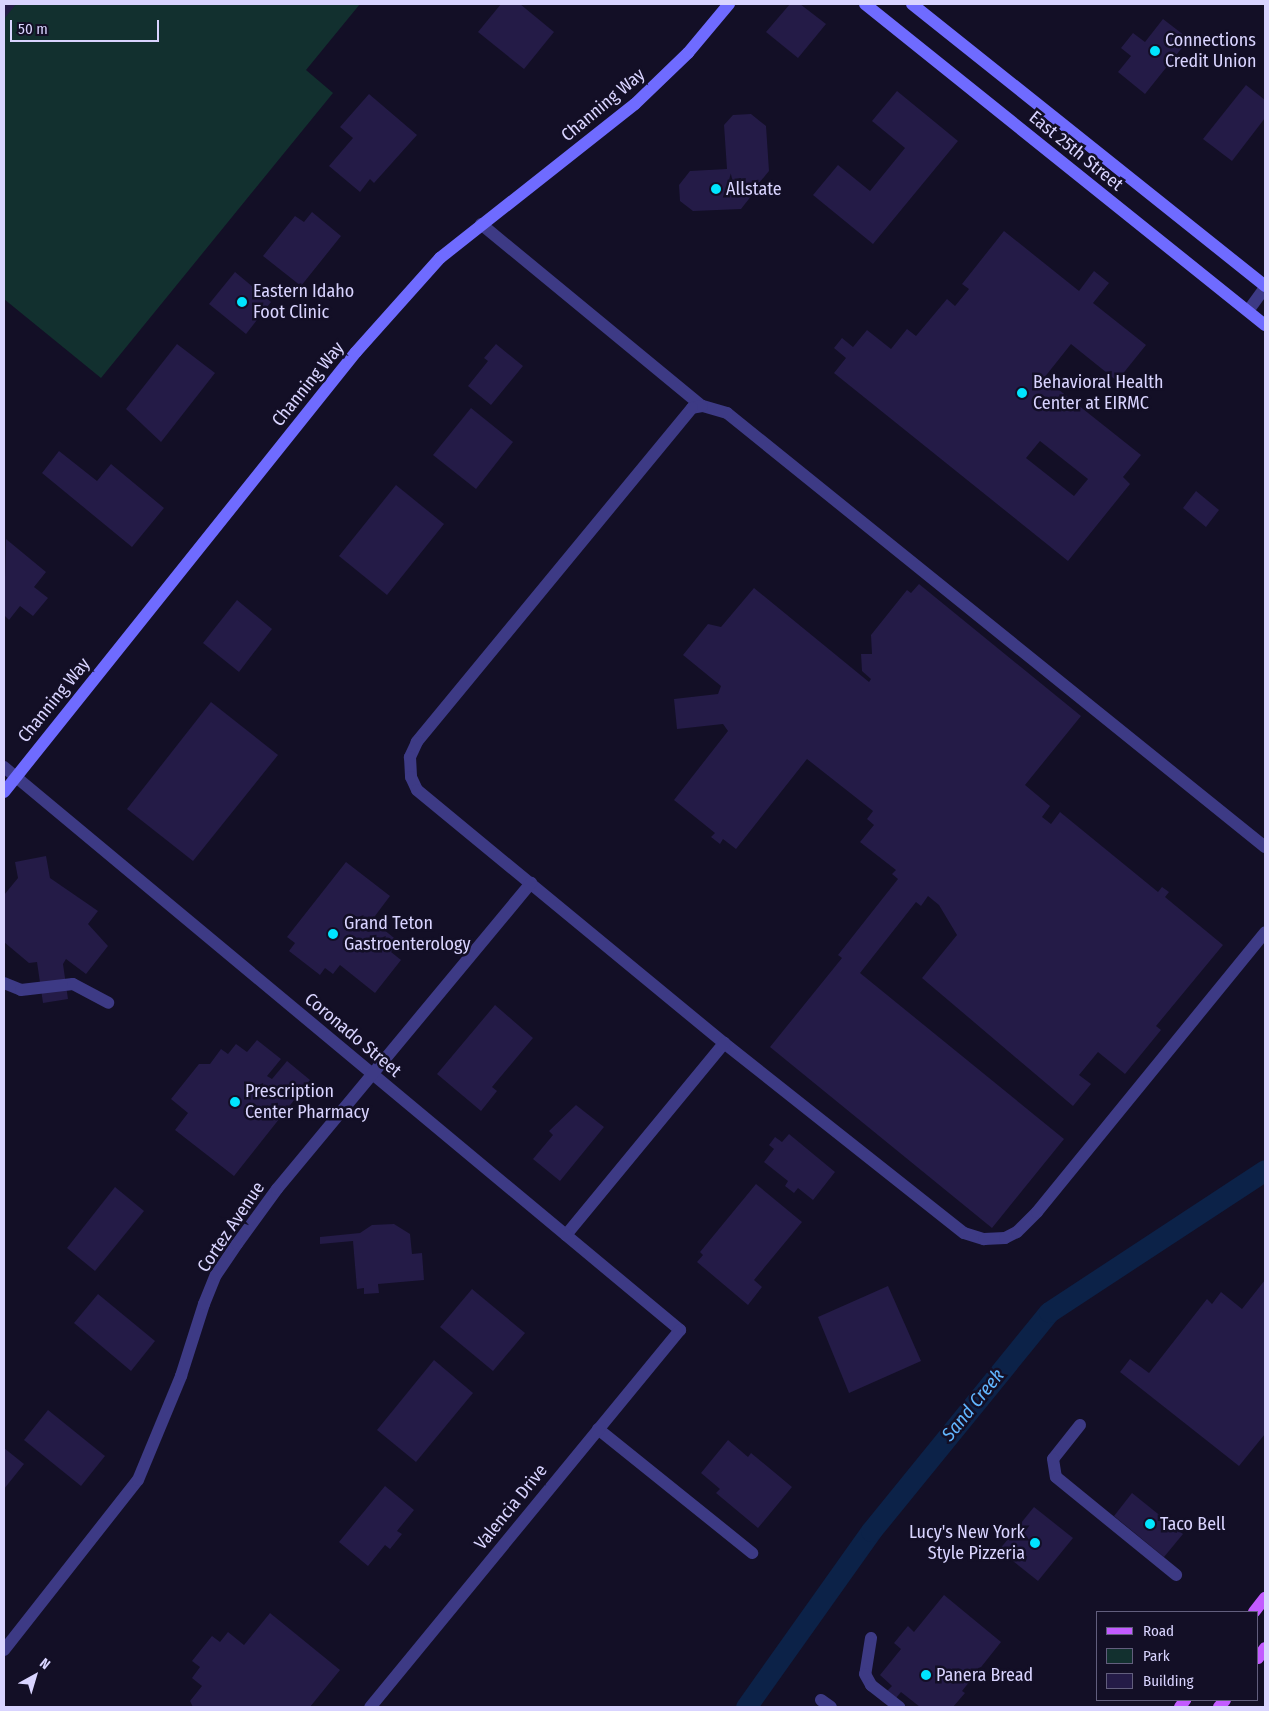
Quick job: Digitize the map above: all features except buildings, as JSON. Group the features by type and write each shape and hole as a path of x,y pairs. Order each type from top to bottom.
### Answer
{"main road":[{"name":"Channing Way","path":"4,792 356,352 440,258 635,104 688,53 729,4"},
{"name":"East 25th Street","path":"865,4 1265,325"},
{"name":"East 25th Street","path":"912,4 1265,287"},
{"path":"1255,1611 1265,1598"}],"street":[{"path":"481,224 702,406"},
{"path":"1248,311 1265,287"},
{"path":"1265,847 727,412 702,406 692,408 417,742 410,757 411,777 417,790 724,1043 964,1233 984,1240 1005,1238 1017,1232 1042,1205 1265,932"},
{"name":"Coronado Street","path":"4,767 680,1330"},
{"name":"Cortez Avenue","path":"4,1650 138,1480 149,1461 216,1275 278,1188 531,883"},
{"path":"4,983 21,990 73,984 108,1003"},
{"path":"566,1235 724,1043"},
{"name":"Valencia Drive","path":"370,1707 680,1330"},
{"path":"1080,1425 1053,1459 1056,1477 1176,1575"},
{"path":"598,1429 752,1553"},
{"path":"870,1638 865,1674 871,1685 899,1707"}],"green space":[{"path":"4,4 360,4 306,70 333,93 101,378 4,299"}],"waterway":[{"name":"Sand Creek","path":"746,1707 871,1531 1049,1312 1265,1170"}],"place":[{"name":"Connections Credit Union","path":"1155,51"},
{"name":"Allstate","path":"716,189"},
{"name":"Eastern Idaho Foot Clinic","path":"242,302"},
{"name":"Behavioral Health Center at EIRMC","path":"1022,393"},
{"name":"Grand Teton Gastroenterology","path":"333,934"},
{"name":"Prescription Center Pharmacy","path":"235,1102"},
{"name":"Taco Bell","path":"1150,1524"},
{"name":"Lucy's New York Style Pizzeria","path":"1035,1543"},
{"name":"Panera Bread","path":"926,1675"}]}
